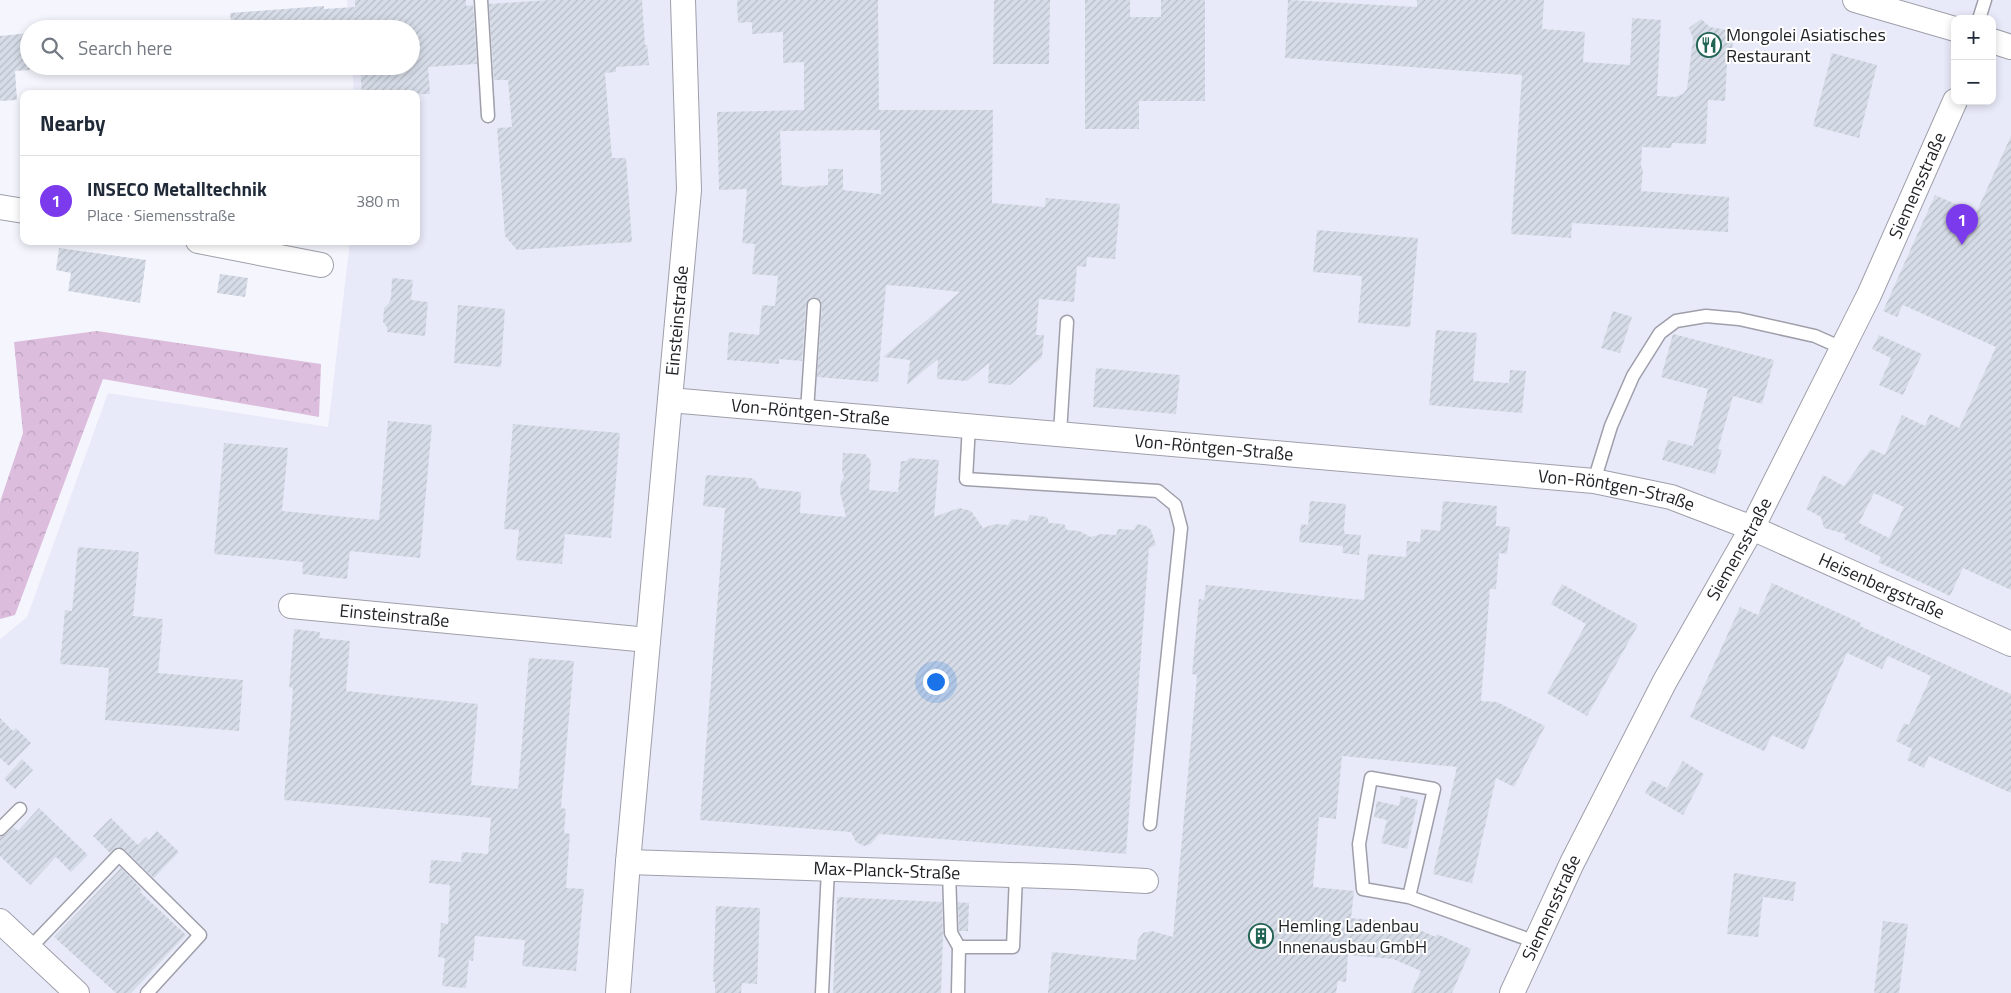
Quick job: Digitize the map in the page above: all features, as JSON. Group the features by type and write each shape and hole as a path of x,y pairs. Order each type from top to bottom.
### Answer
{"street":[{"name":"Einsteinstraße","path":"618,993 628,862 689,190 683,0"},
{"path":"1854,0 1951,28"},
{"path":"1996,42 2011,47"},
{"name":"Siemensstraße","path":"1512,993 1572,863 1665,682 1752,528 1842,348 1868,295 1953,105"},
{"path":"0,207 20,210"},
{"path":"218,245 321,265"},
{"name":"Von-Röntgen-Straße","path":"670,400 1594,481 1671,497 1752,528"},
{"name":"Heisenbergstraße","path":"1752,528 2011,644"},
{"name":"Einsteinstraße","path":"291,606 648,640"},
{"name":"Max-Planck-Straße","path":"628,862 949,872 1146,881"},
{"path":"0,921 77,993"}],"lane":[{"path":"481,0 488,116"},
{"path":"1980,15 1985,0"},
{"path":"807,411 814,306"},
{"path":"1594,481 1612,426 1633,376 1660,333 1676,321 1706,316 1739,319 1815,336 1842,348"},
{"path":"1060,433 1066,322"},
{"path":"969,425 966,479 1158,491 1175,505 1181,528 1150,824"},
{"path":"1409,897 1434,789 1371,778 1359,844 1362,889 1409,897 1536,942"},
{"path":"0,829 20,809"},
{"path":"29,949 119,855 200,935 147,993"},
{"path":"822,993 828,869"},
{"path":"949,872 951,933 959,947 958,993"},
{"path":"959,947 1013,947 1016,875"}],"shaded area":[{"path":"347,0 2011,0 2011,993 0,993 0,639 27,617 108,393 328,427 350,245 420,245 420,90 354,90 353,75 420,75 420,20 348,20"}],"green space":[{"path":"97,331 321,364 319,417 103,379 15,615 0,619 0,502 23,433 14,342"}],"building":[{"path":"355,0 466,0 466,6 473,5 477,64 428,67 430,94 420,94 420,90 362,90 361,75 420,75 420,20 231,20 230,13 324,6 324,9 355,7"},
{"path":"550,0 642,0 645,45 647,45 649,65 616,67 616,72 605,73 612,158 626,158 632,242 517,250 505,236 497,128 512,127 508,80 494,80 489,4"},
{"path":"737,0 878,0 879,110 993,110 992,203 1045,207 1046,198 1120,204 1115,259 1087,257 1086,267 1077,266 1074,302 1039,299 1036,335 1044,335 1042,357 1010,385 988,383 989,363 967,381 937,379 938,359 907,385 910,360 883,357 960,292 915,287 886,285 878,382 817,377 822,306 821,301 815,297 810,298 806,304 802,361 779,359 779,364 727,360 729,332 759,335 762,305 775,306 778,276 752,274 755,244 742,243 747,189 719,190 717,112 804,110 804,62 783,63 783,32 752,34 752,22 738,23","holes":["880,130 881,194 843,190 843,169 828,169 828,185 803,187 782,185 780,131"]},
{"path":"994,0 1050,0 1049,64 993,64"},
{"path":"1085,0 1130,0 1130,17 1161,17 1161,0 1205,0 1205,101 1139,101 1139,129 1085,129"},
{"path":"1288,0 1417,7 1417,0 1544,0 1542,29 1585,32 1583,62 1630,65 1632,18 1661,20 1657,96 1675,97 1683,94 1687,89 1693,38 1689,28 1701,19 1710,27 1733,31 1732,62 1727,63 1725,101 1708,100 1706,144 1672,143 1671,148 1642,147 1641,166 1643,170 1641,191 1729,197 1728,232 1572,223 1571,238 1511,234 1522,75 1285,58"},
{"path":"20,34 20,71 15,71 17,100 0,101 0,36"},
{"path":"1832,53 1877,65 1859,138 1813,126"},
{"path":"2011,136 2011,590 1963,568 1950,596 1878,562 1881,557 1844,539 1846,534 1824,528 1821,517 1806,509 1823,475 1844,486 1871,449 1885,455 1902,415 1925,426 1930,414 1959,428 1996,347 1903,305 1897,317 1883,311 1935,195 1976,213","holes":["1874,493 1904,507 1889,538 1859,523"]},
{"path":"1317,230 1418,238 1410,327 1358,323 1362,276 1313,272"},
{"path":"59,248 146,260 140,303 68,291 71,273 56,270"},
{"path":"220,274 248,278 245,297 217,293"},
{"path":"392,278 413,280 411,300 428,302 425,336 387,332 387,327 383,322 384,308 391,298"},
{"path":"458,305 505,309 501,367 454,363"},
{"path":"1613,311 1632,317 1620,353 1601,348"},
{"path":"1436,330 1477,333 1473,381 1509,383 1510,370 1526,371 1522,413 1429,405"},
{"path":"1673,334 1774,360 1762,404 1733,396 1718,449 1722,450 1715,474 1662,460 1668,440 1693,446 1708,389 1661,377"},
{"path":"1879,335 1922,354 1903,395 1879,385 1891,358 1872,349"},
{"path":"1096,368 1180,375 1176,414 1093,407"},
{"path":"388,421 432,425 420,558 350,551 347,579 302,574 303,562 214,554 224,443 288,448 282,511 379,520"},
{"path":"513,424 620,433 611,538 565,534 562,564 516,560 519,530 504,529"},
{"path":"843,453 865,454 871,461 869,490 898,492 901,461 906,461 909,458 939,460 934,517 959,508 971,511 983,528 995,524 1008,525 1012,519 1027,521 1030,515 1047,517 1049,523 1064,524 1067,530 1079,531 1091,537 1101,534 1116,535 1118,529 1134,530 1137,524 1146,526 1151,530 1156,545 1149,548 1126,854 879,834 871,844 864,846 856,842 851,832 700,820 725,508 703,506 706,475 751,478 755,480 759,488 801,492 800,513 846,517 840,492 841,482 844,477 842,470"},
{"path":"1310,501 1346,504 1345,534 1361,535 1359,555 1342,553 1343,546 1299,542 1301,524 1308,525"},
{"path":"1443,501 1497,506 1496,526 1510,527 1507,554 1499,553 1496,589 1490,589 1481,701 1497,702 1545,726 1514,787 1496,778 1472,883 1433,874 1457,767 1342,756 1336,819 1319,817 1313,887 1354,891 1351,918 1403,923 1436,937 1437,934 1471,949 1452,993 1411,993 1421,971 1393,959 1348,955 1346,982 1338,981 1336,993 1048,993 1052,952 1136,960 1138,940 1143,933 1152,931 1173,937 1197,675 1192,674 1199,599 1204,600 1206,585 1364,600 1368,554 1406,557 1407,541 1420,542 1421,529 1440,531"},
{"path":"78,547 139,552 133,616 163,619 158,673 243,680 239,731 105,720 109,668 60,664 65,610 72,611"},
{"path":"1772,583 1861,623 1860,626 2011,694 2011,793 1929,756 1924,768 1907,760 1912,749 1896,741 1904,723 1909,725 1931,676 1888,656 1882,669 1847,653 1804,750 1772,735 1764,751 1690,717 1740,607 1758,615"},
{"path":"1562,584 1638,625 1587,716 1547,693 1586,624 1551,604"},
{"path":"294,629 320,632 319,638 350,641 346,691 478,704 471,785 518,789 529,658 574,661 561,808 566,809 564,833 570,834 566,888 584,889 576,971 522,966 525,940 475,936 473,961 469,960 466,988 442,986 445,958 438,957 441,923 448,924 450,885 429,883 431,860 461,862 462,852 488,854 491,818 284,800 293,688 289,687"},
{"path":"0,718 13,731 16,728 31,743 9,766 0,758"},
{"path":"22,759 33,770 15,789 4,779"},
{"path":"1683,761 1704,774 1683,815 1645,793 1652,780 1667,788"},
{"path":"1401,796 1418,800 1407,849 1381,843 1387,820 1374,817 1377,801 1399,806"},
{"path":"39,808 88,855 71,872 56,857 30,885 0,856 0,837 14,827 18,831"},
{"path":"111,818 138,845 146,837 149,840 157,831 179,852 154,878 124,849 117,847 110,853 93,836"},
{"path":"121,868 142,890 140,892 186,935 131,993 116,993 54,937"},
{"path":"1734,873 1796,882 1793,901 1763,897 1758,937 1727,934"},
{"path":"837,897 942,902 941,993 833,993"},
{"path":"958,902 969,903 968,931 959,931"},
{"path":"716,906 760,908 757,984 742,983 741,993 715,993 715,982 713,982"},
{"path":"1883,921 1908,924 1899,993 1874,993"}],"place":[{"name":"Mongolei Asiatisches Restaurant","path":"1709,45"},
{"name":"INSECO Metalltechnik","path":"1962,245"},
{"name":"Hemling Ladenbau Innenausbau GmbH","path":"1261,936"}]}
